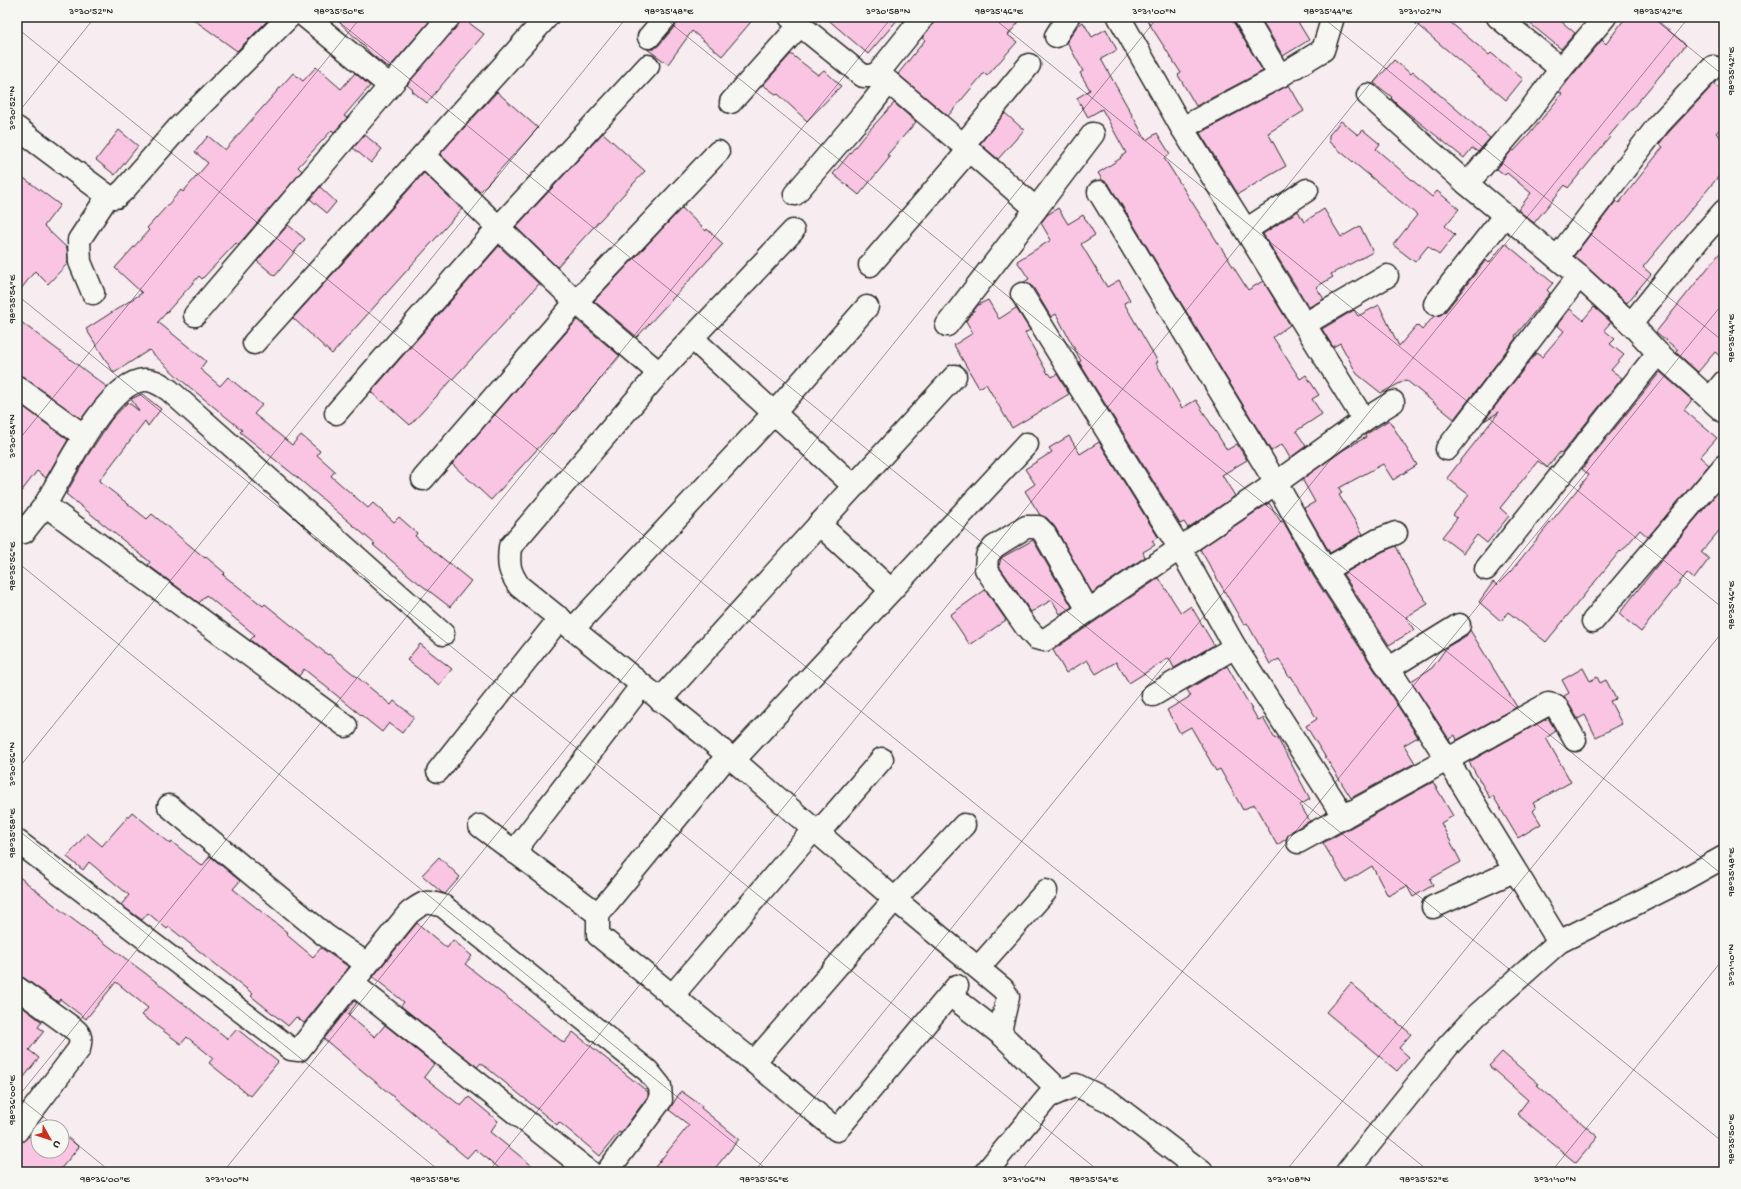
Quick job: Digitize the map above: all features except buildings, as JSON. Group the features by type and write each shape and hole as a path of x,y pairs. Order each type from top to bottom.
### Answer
{"street":[{"path":"17,128 108,196 116,197 124,190 178,128 289,17"},
{"path":"306,17 390,86"},
{"path":"195,315 449,17"},
{"path":"254,343 547,17"},
{"path":"649,37 666,17"},
{"path":"795,194 869,108 883,78 923,17"},
{"path":"1056,36 1068,17"},
{"path":"1119,17 1182,128 1364,420"},
{"path":"1245,17 1280,76"},
{"path":"1182,128 1280,76 1324,50 1334,17"},
{"path":"1498,17 1562,69"},
{"path":"1467,184 1527,114 1605,17"},
{"path":"731,102 795,21 862,76 883,78 966,147 1036,209"},
{"path":"870,265 966,147 1029,65"},
{"path":"336,413 498,228 648,66"},
{"path":"1557,258 1659,124 1713,67"},
{"path":"1368,95 1467,184 1579,276 1631,324 1658,353 1717,406 1724,382"},
{"path":"947,324 1093,134"},
{"path":"423,479 576,302 718,152"},
{"path":"423,155 576,302 660,373"},
{"path":"1246,230 1307,190"},
{"path":"1100,192 1276,483 1325,570 1447,759 1514,871 1559,942"},
{"path":"93,293 80,262 79,240 108,196"},
{"path":"1631,324 1699,239 1724,211"},
{"path":"1435,304 1505,215"},
{"path":"793,231 660,373 510,547 508,563 511,574 519,586 730,758 1003,989 1008,996 1001,1027 1002,1034"},
{"path":"1305,324 1387,276"},
{"path":"1447,449 1579,276"},
{"path":"1022,294 1179,547 1235,647 1344,816"},
{"path":"438,771 566,624 774,413 867,307"},
{"path":"692,338 854,486"},
{"path":"1486,569 1658,353"},
{"path":"660,700 955,376"},
{"path":"19,534 45,504 84,436 112,397 123,388 143,380 153,380 169,390 443,634"},
{"path":"17,388 84,436"},
{"path":"1088,610 1044,533 1038,527 1026,527 994,547 986,556 986,569 1026,627 1036,638 1045,640 1179,547 1276,483 1364,420 1393,402"},
{"path":"1027,444 891,590 730,758 598,914 598,935 837,1130 954,990 1002,1034 1060,1091"},
{"path":"1594,621 1724,466"},
{"path":"45,504 346,726"},
{"path":"819,524 891,590"},
{"path":"1325,570 1378,540 1396,533"},
{"path":"1388,669 1459,625"},
{"path":"1153,695 1235,647"},
{"path":"514,852 642,685"},
{"path":"1298,842 1548,704 1556,706 1575,740"},
{"path":"672,996 816,831 882,759"},
{"path":"169,806 325,935 367,964"},
{"path":"754,1062 896,899 964,825"},
{"path":"480,826 598,914"},
{"path":"17,841 291,1049 299,1050 352,982 409,913 421,904 429,902 442,906 648,1071 660,1086 661,1100 607,1172"},
{"path":"1347,1172 1448,1046 1476,1016 1559,942 1724,857"},
{"path":"1433,907 1514,871"},
{"path":"978,968 1046,891"},
{"path":"352,982 590,1172"},
{"path":"17,988 79,1032 81,1040 79,1049 17,1131"},
{"path":"986,1172 1048,1097 1076,1085 1109,1101 1202,1172"}]}
